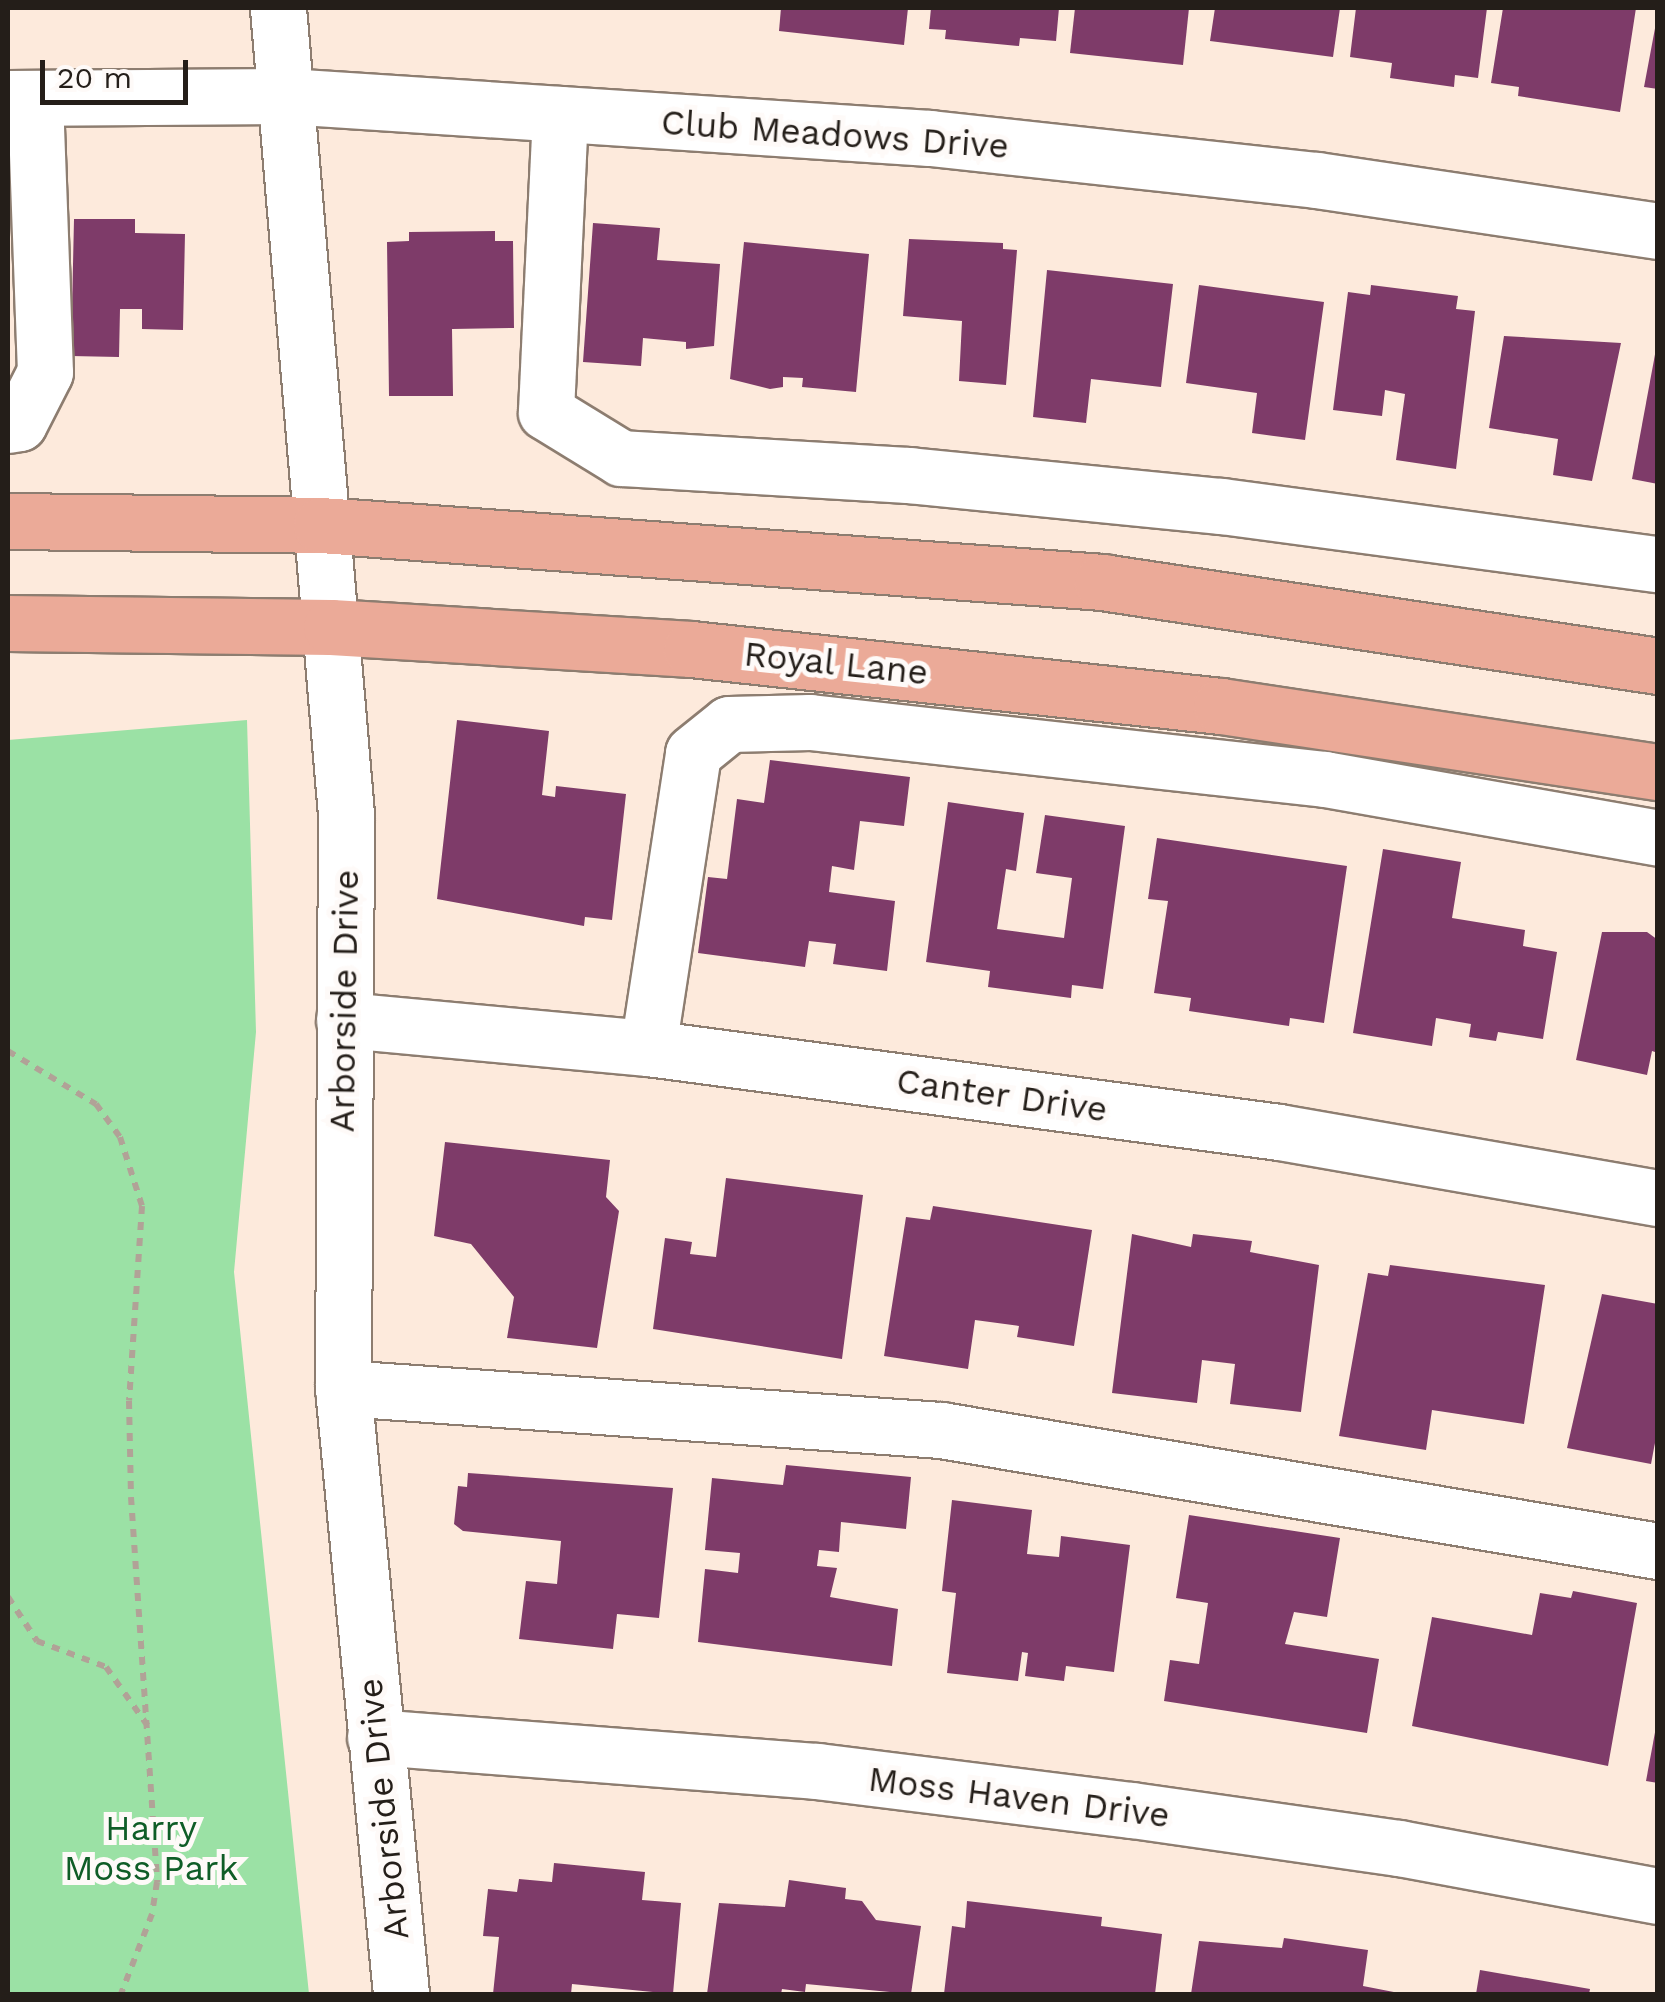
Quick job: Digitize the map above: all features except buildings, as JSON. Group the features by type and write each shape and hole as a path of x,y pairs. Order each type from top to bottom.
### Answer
{"main road":[{"path":"8,521 321,525 1102,582 1658,666"},
{"name":"Royal Lane","path":"8,623 331,627 691,649 990,678 1658,772"}],"street":[{"name":"Arborside Drive","path":"278,8 346,815 342,1388 401,1994"},
{"name":"Club Meadows Drive","path":"21,98 286,96 950,140 1317,180 1658,231"},
{"path":"8,426 19,423 45,372 21,98"},
{"path":"560,114 546,412 621,458 909,475 1202,504 1658,564"},
{"path":"648,1048 693,753 729,724 810,722 1325,779 1658,838"},
{"name":"Canter Drive","path":"344,1020 648,1048 1279,1132 1658,1198"},
{"path":"342,1388 941,1430 1658,1551"},
{"name":"Moss Haven Drive","path":"375,1737 817,1771 1132,1810 1399,1848 1658,1896"}],"path":[{"path":"8,1051 96,1104 120,1137 142,1206 130,1459 151,1730 157,1882 152,1914 121,1994"},
{"path":"8,1597 37,1640 106,1667 151,1730"}],"green space":[{"name":"Harry Moss Park","path":"247,720 256,1032 234,1272 309,1994 8,1994 8,740"}]}
